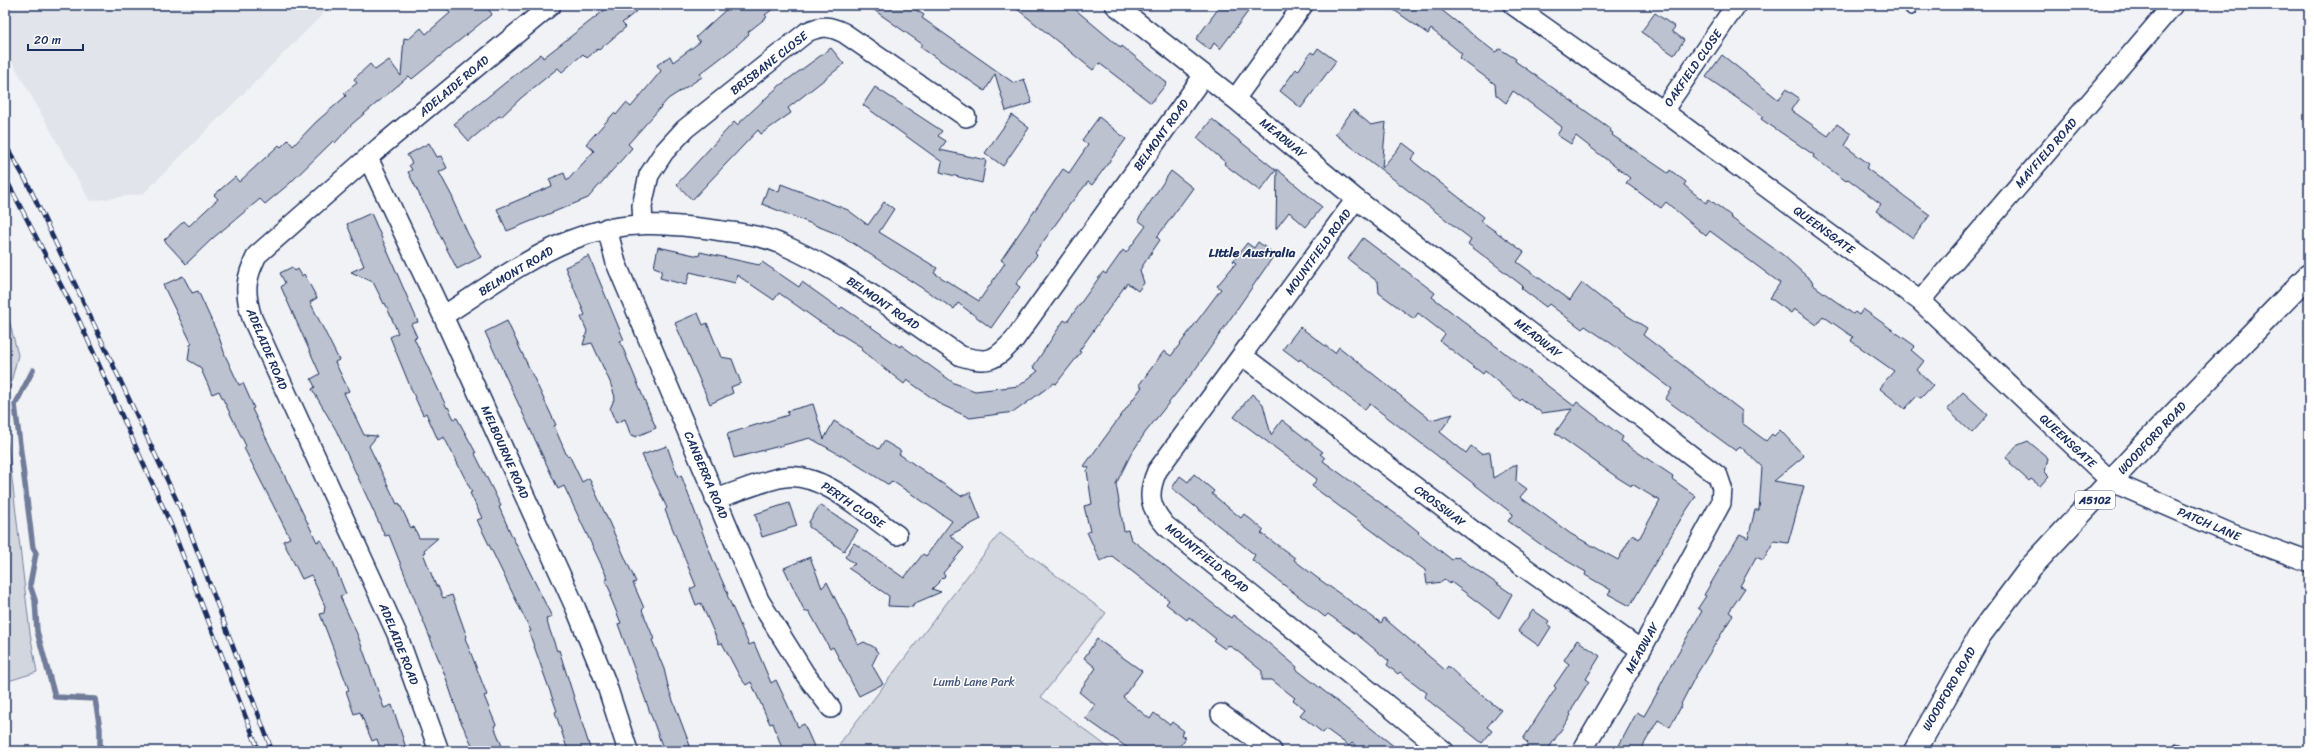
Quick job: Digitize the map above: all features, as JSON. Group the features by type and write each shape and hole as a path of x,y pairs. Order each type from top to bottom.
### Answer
{"main road":[{"name":"WOODFORD ROAD","path":"1915,751 1980,635 2031,567 2112,482 2149,440 2309,275"}],"street":[{"name":"ADELAIDE ROAD","path":"439,751 397,634 252,318 248,304 247,275 257,255 368,158 551,5"},
{"name":"MEADWAY","path":"1115,5 1235,98 1356,198 1718,476 1722,488 1721,503 1641,650 1582,751"},
{"path":"1235,98 1303,5"},
{"name":"QUEENSGATE","path":"1513,5 1663,111 1920,301 2112,482"},
{"name":"OAKFIELD CLOSE","path":"1663,111 1736,5"},
{"name":"MAYFIELD ROAD","path":"1920,301 2173,5"},
{"name":"BRISBANE CLOSE","path":"643,223 642,206 649,175 664,152 685,129 807,32 819,26 832,27 844,33 966,117"},
{"name":"BELMONT ROAD","path":"444,316 540,254 572,240 607,228 643,223 723,231 780,243 828,267 961,356 980,361 993,360 1014,340 1204,75"},
{"name":"MELBOURNE ROAD","path":"368,158 444,316 576,609 605,680 628,751"},
{"name":"MOUNTFIELD ROAD","path":"1356,198 1157,471 1150,491 1157,516 1172,531 1444,751"},
{"name":"CANBERRA ROAD","path":"607,228 616,263 759,600 805,674 831,708"},
{"name":"CROSSWAY","path":"1242,356 1476,533 1641,650"},
{"name":"PERTH CLOSE","path":"716,499 785,477 810,478 828,487 897,534"},
{"name":"PATCH LANE","path":"2112,482 2232,534 2309,562"},
{"path":"1221,714 1272,751"}],"shaded area":[{"path":"5,5 332,5 143,194 90,201 5,49"}],"green space":[{"path":"5,304 18,355 5,406"},
{"path":"5,419 30,633 37,672 5,682"},
{"name":"Lumb Lane Park","path":"1000,533 1106,613 1041,697 1113,751 834,751"}],"building":[{"path":"444,5 485,5 492,14 412,79 409,76 352,124 335,143 333,141 289,184 265,204 260,199 213,238 186,264 164,240 184,221 189,226 218,199 214,195 235,177 239,182 279,145 281,147 288,140 293,146 316,122 346,96 344,93 357,83 354,79 370,64 375,70 389,60 401,76 404,38 409,39 421,28 426,34 450,13"},
{"path":"611,5 644,5 622,23 626,27 599,50 598,49 587,58 583,54 562,72 558,68 521,98 501,117 499,116 469,141 454,124 541,54 543,58"},
{"path":"731,5 778,5 765,15 767,17 748,32 749,34 735,47 700,74 702,77 668,99 628,144 632,148 588,198 507,231 497,209 552,186 549,179 564,173 567,181 594,151 586,144 614,113 616,115 626,103 631,107 661,71 657,65 670,56 673,62 700,42 696,37"},
{"path":"867,5 908,5 924,15 922,18 1014,83 1024,79 1032,103 1006,111 995,74 985,91 920,47 922,44"},
{"path":"1012,5 1070,5 1121,48 1122,46 1167,83 1151,103 1099,63 1093,70"},
{"path":"1221,5 1253,5 1220,49 1214,43 1210,50 1196,39"},
{"path":"1387,5 1435,5 1495,52 1500,49 1516,59 1515,61 1611,129 1610,131 1613,133 1612,135 1668,173 1670,170 1686,182 1684,185 1706,203 1709,199 1731,216 1730,217 1783,255 1813,282 1812,284 1853,314 1855,312 1859,315 1863,309 1915,346 1911,350 1924,361 1917,370 1933,385 1921,398 1917,396 1905,409 1879,388 1894,371 1851,341 1853,337 1823,316 1817,325 1794,309 1791,313 1770,298 1780,283 1710,231 1706,236 1666,202 1661,208 1626,183 1630,178 1576,136 1571,144 1557,135 1562,127 1513,91 1506,103 1496,95 1495,84 1459,58 1462,54 1455,48 1431,29 1428,34"},
{"path":"1655,13 1675,27 1672,31 1684,40 1674,55 1641,32"},
{"path":"831,48 844,64 788,108 791,113 761,134 758,130 692,200 677,184 734,122 737,125 779,86"},
{"path":"1318,48 1336,61 1301,108 1280,91 1296,69 1298,71 1311,52 1314,54"},
{"path":"1722,55 1779,100 1786,89 1799,98 1791,110 1828,136 1837,124 1851,134 1845,146 1869,164 1866,168 1930,215 1913,238 1876,211 1881,204 1848,179 1846,181 1813,157 1814,155 1761,119 1763,116 1706,77"},
{"path":"875,87 942,131 938,136 946,141 940,150 986,160 982,183 940,172 942,162 863,105"},
{"path":"1353,110 1371,125 1386,122 1382,168 1403,143 1416,153 1411,159 1415,163 1484,217 1481,221 1524,252 1517,262 1570,300 1582,283 1610,305 1647,328 1643,335 1742,411 1742,423 1766,441 1772,434 1774,436 1780,430 1804,456 1774,481 1804,486 1788,543 1774,541 1763,560 1756,557 1740,586 1745,588 1729,612 1733,615 1695,677 1670,727 1658,720 1640,751 1616,751 1637,712 1644,716 1660,688 1670,667 1702,611 1698,608 1706,596 1704,595 1740,534 1748,538 1755,510 1759,510 1762,467 1740,446 1736,451 1665,399 1672,389 1612,344 1585,326 1582,329 1549,304 1546,307 1521,288 1523,286 1468,244 1471,239 1335,134"},
{"path":"1012,115 1029,128 1003,166 985,153"},
{"path":"1099,117 1126,139 1092,185 1088,182 1070,204 1035,253 1037,255 1016,284 1020,287 991,328 958,303 954,309 842,236 762,204 768,187 779,192 781,184 848,210 868,225 884,202 894,209 879,232 937,268 934,273 979,301 1005,263 1001,260 1063,169 1069,173 1088,145 1082,140"},
{"path":"1212,119 1276,170 1260,191 1224,164 1225,162 1197,138"},
{"path":"429,143 437,157 441,156 447,168 439,172 454,200 453,201 468,234 481,257 457,269 408,172 412,170 409,165 412,163 407,155"},
{"path":"1277,169 1322,207 1306,227 1289,212 1276,229"},
{"path":"1171,171 1193,188 1157,237 1160,240 1140,270 1144,283 1138,291 1127,283 1079,351 1081,352 1056,384 1054,383 1014,412 970,418 942,405 907,380 904,384 861,350 863,348 817,320 779,293 774,300 737,275 735,283 690,272 686,285 660,278 662,270 654,267 658,247 699,256 700,252 759,265 762,262 799,287 802,282 840,309 842,307 900,347 901,345 954,383 975,391 1019,386 1038,371 1033,367 1064,320 1067,322 1103,272 1106,274 1123,250 1126,253 1146,226 1138,220"},
{"path":"371,213 418,322 411,324 417,337 414,338 447,408 448,407 454,419 457,418 476,453 475,454 501,506 499,507 511,534 552,617 546,619 557,651 559,650 591,751 568,751 555,712 557,711 529,632 531,631 477,520 482,518 470,493 472,492 444,437 438,440 426,413 423,415 390,337 398,333 385,303 384,304 373,282 351,272 364,266 347,224"},
{"path":"1363,238 1435,293 1432,297 1574,406 1577,402 1623,437 1621,441 1673,476 1672,479 1696,496 1682,517 1630,606 1608,594 1611,590 1585,575 1586,572 1550,551 1508,521 1513,514 1370,404 1365,410 1300,359 1299,361 1283,349 1300,327 1335,353 1339,347 1431,420 1453,414 1440,432 1466,453 1471,446 1481,454 1490,452 1493,478 1517,464 1516,481 1527,489 1520,497 1571,534 1618,560 1632,535 1639,539 1660,501 1632,484 1631,486 1618,478 1555,433 1572,409 1542,413 1522,399 1520,401 1485,371 1483,374 1440,341 1445,334 1418,313 1414,319 1379,293 1378,282 1348,259"},
{"path":"1258,242 1275,254 1197,367 1145,433 1131,454 1116,484 1124,531 1128,530 1131,539 1231,618 1233,615 1260,636 1297,667 1296,669 1400,751 1363,751 1352,743 1349,746 1326,729 1323,733 1300,715 1305,709 1293,700 1295,698 1272,680 1262,680 1262,671 1236,650 1228,645 1225,649 1214,641 1216,639 1189,617 1187,620 1166,604 1169,600 1112,556 1100,561 1087,532 1090,531 1084,506 1092,504 1087,471 1089,468 1084,466 1142,387 1139,385 1164,351 1171,356 1221,289 1217,286 1236,263 1233,261 1247,243 1254,248"},
{"path":"589,256 624,340 620,341 656,428 635,437 634,435 631,436 625,419 616,423 610,409 615,397 610,382 592,343 583,345 587,331 581,317 585,315 565,267"},
{"path":"292,267 295,271 298,269 302,276 304,274 317,298 310,302 339,360 335,362 349,391 344,393 364,435 377,436 369,446 397,504 399,503 411,528 414,527 419,538 438,538 424,550 425,552 423,553 436,586 438,586 443,598 452,595 467,637 465,638 487,695 484,696 496,725 494,726 504,751 475,751 460,720 446,678 389,535 385,536 336,430 312,389 315,387 311,379 320,374 281,287 285,283 280,273"},
{"path":"183,276 192,293 198,291 239,385 243,383 254,408 252,409 317,542 321,540 334,564 346,594 340,596 358,636 384,708 392,705 407,751 381,751 377,739 372,741 360,712 354,714 346,691 349,690 320,614 324,613 325,606 311,575 302,579 283,541 290,538 244,448 246,446 219,391 212,394 200,367 188,360 190,345 192,344 163,285"},
{"path":"698,313 703,325 707,323 721,357 732,359 741,383 731,387 733,393 710,404 675,323"},
{"path":"507,321 556,425 554,426 567,456 569,455 582,482 589,478 636,582 633,583 644,608 642,610 654,639 652,640 664,669 669,690 692,751 664,751 618,624 621,623 610,596 612,595 605,580 608,579 564,486 558,489 485,332"},
{"path":"1963,392 1988,415 1972,433 1947,409"},
{"path":"1252,394 1263,404 1271,435 1282,420 1323,452 1320,454 1325,458 1323,461 1404,520 1452,560 1455,557 1458,557 1512,594 1499,618 1451,582 1450,584 1444,579 1442,582 1427,584 1425,570 1312,486 1317,479 1234,417"},
{"path":"813,404 824,439 834,421 879,449 884,441 901,451 899,454 961,496 970,492 981,519 950,535 964,548 943,573 945,576 932,589 941,592 913,604 913,607 888,606 889,596 848,568 855,564 845,557 854,543 904,578 923,554 926,556 952,521 892,481 889,485 810,438 734,458 727,434 788,415 787,411"},
{"path":"2028,441 2048,458 2045,472 2049,476 2040,486 2031,479 2029,481 2010,464 2011,462 2006,458 2016,446"},
{"path":"667,446 678,477 681,475 713,560 728,594 727,595 749,645 754,643 771,683 776,680 798,727 804,724 816,751 783,751 773,723 770,724 751,682 746,685 740,677 722,643 719,644 701,603 696,605 690,589 696,586 665,510 667,508 642,455"},
{"path":"1194,474 1214,491 1212,494 1241,518 1244,514 1264,530 1261,533 1295,558 1294,560 1316,577 1381,623 1384,618 1445,670 1448,666 1468,685 1501,710 1487,727 1492,731 1482,743 1424,697 1427,693 1400,672 1398,674 1387,665 1389,661 1360,637 1328,614 1325,617 1252,560 1255,555 1172,488 1180,476 1188,482"},
{"path":"789,503 797,526 762,537 755,514"},
{"path":"820,505 858,530 844,551 809,527 809,522"},
{"path":"810,557 822,588 827,582 858,645 864,642 874,647 878,653 872,665 883,684 859,696 833,647 830,649 809,611 805,612 784,568"},
{"path":"1533,610 1549,621 1547,624 1551,627 1539,646 1518,631"},
{"path":"1097,639 1142,671 1123,697 1150,719 1154,713 1170,725 1172,722 1184,731 1181,735 1186,738 1176,751 1132,751 1085,718 1095,705 1079,692 1096,668 1084,658"},
{"path":"1577,640 1600,656 1586,679 1589,681 1574,705 1570,714 1571,715 1547,751 1522,751 1528,743 1523,739 1556,688 1554,686 1569,664 1564,660"}],"waterway":[{"path":"33,370 15,405 33,548 36,553 30,585 35,600 37,631 55,697 95,699 100,729 100,751"}],"railway":[{"path":"5,144 27,182 185,518 272,751"},
{"path":"5,177 78,318 171,525 259,751"}],"district":[{"name":"Little Australia","path":"1252,252"}]}
